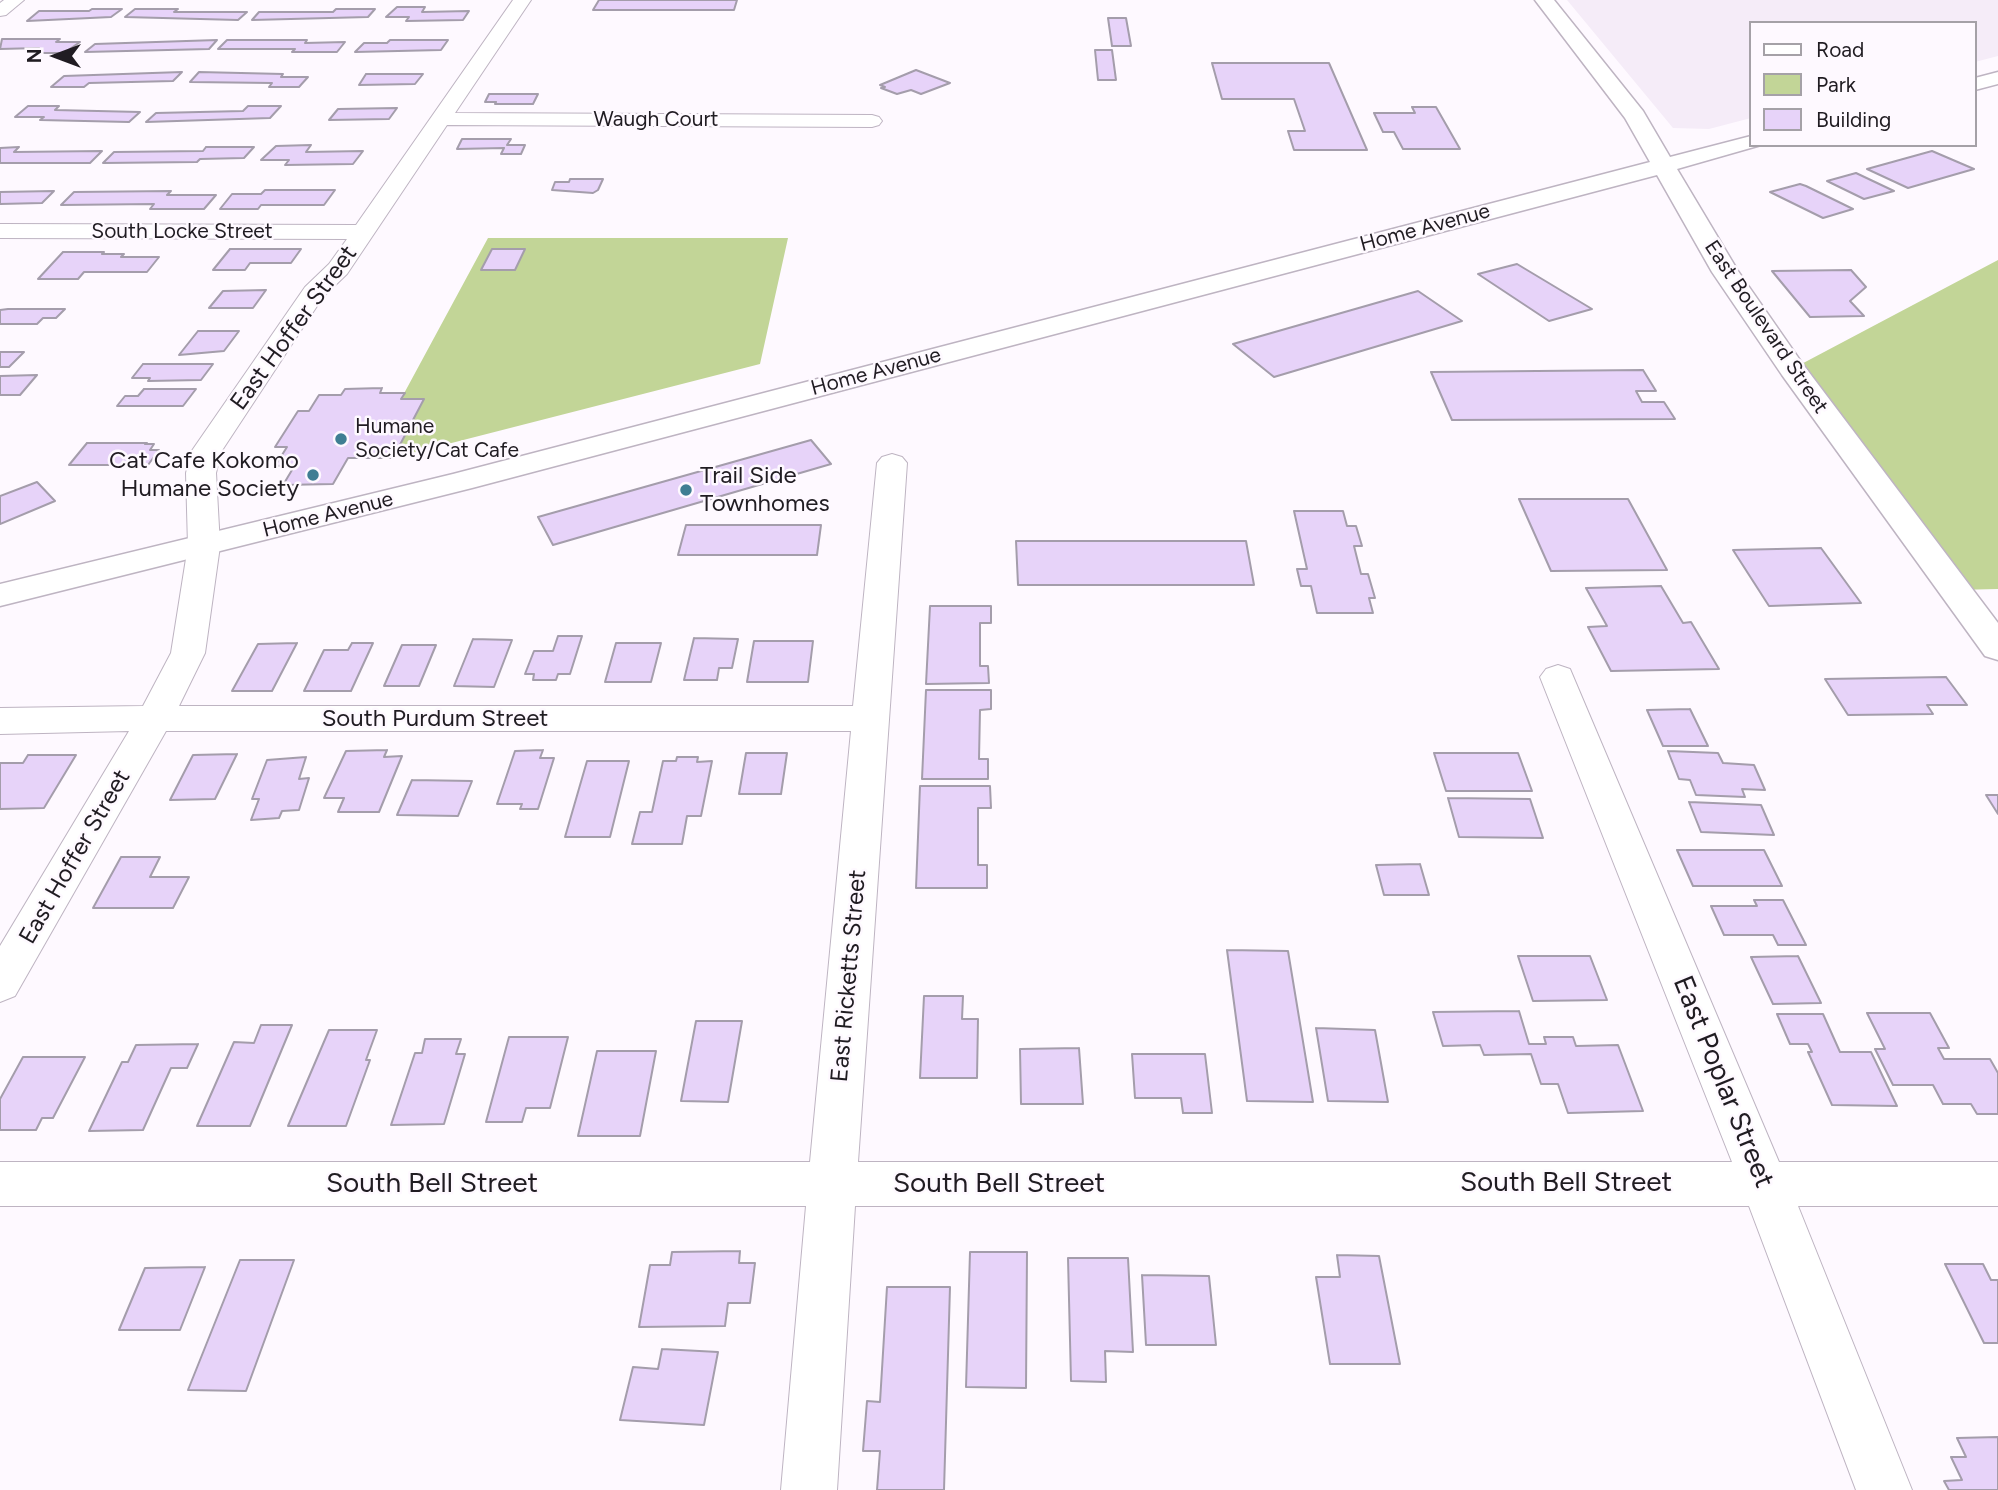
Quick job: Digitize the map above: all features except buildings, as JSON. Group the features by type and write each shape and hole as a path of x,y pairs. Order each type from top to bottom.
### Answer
{"main road":[{"name":"East Boulevard Street","path":"1544,0 1636,117 1725,272 1792,369 1998,648"},
{"path":"1977,83 1998,78"},
{"name":"Home Avenue","path":"0,595 474,478 1750,143"}],"street":[{"path":"0,11 15,0"},
{"name":"East Hoffer Street","path":"0,984 155,718 188,653 204,546 201,473 206,452 314,292 338,269 364,232 522,0"},
{"name":"Waugh Court","path":"441,118 872,121"},
{"path":"0,255 12,231"},
{"name":"South Locke Street","path":"12,231 364,232"},
{"name":"East Ricketts Street","path":"809,1490 892,463"},
{"name":"East Poplar Street","path":"1558,677 1764,1182 1884,1490"},
{"name":"South Purdum Street","path":"0,721 155,718 871,719"},
{"name":"South Bell Street","path":"0,1184 1998,1184"}],"shaded area":[{"path":"1567,0 1998,0 1998,56 1977,61 1977,21 1750,21 1750,118 1709,129 1673,128"}],"green space":[{"path":"488,238 788,238 760,364 393,458 423,399 401,399"},
{"path":"1998,260 1998,589 1955,590 1792,369"}],"place":[{"name":"Humane Society/Cat Cafe","path":"341,439"},
{"name":"Cat Cafe Kokomo Humane Society","path":"313,475"},
{"name":"Trail Side Townhomes","path":"686,490"}]}
